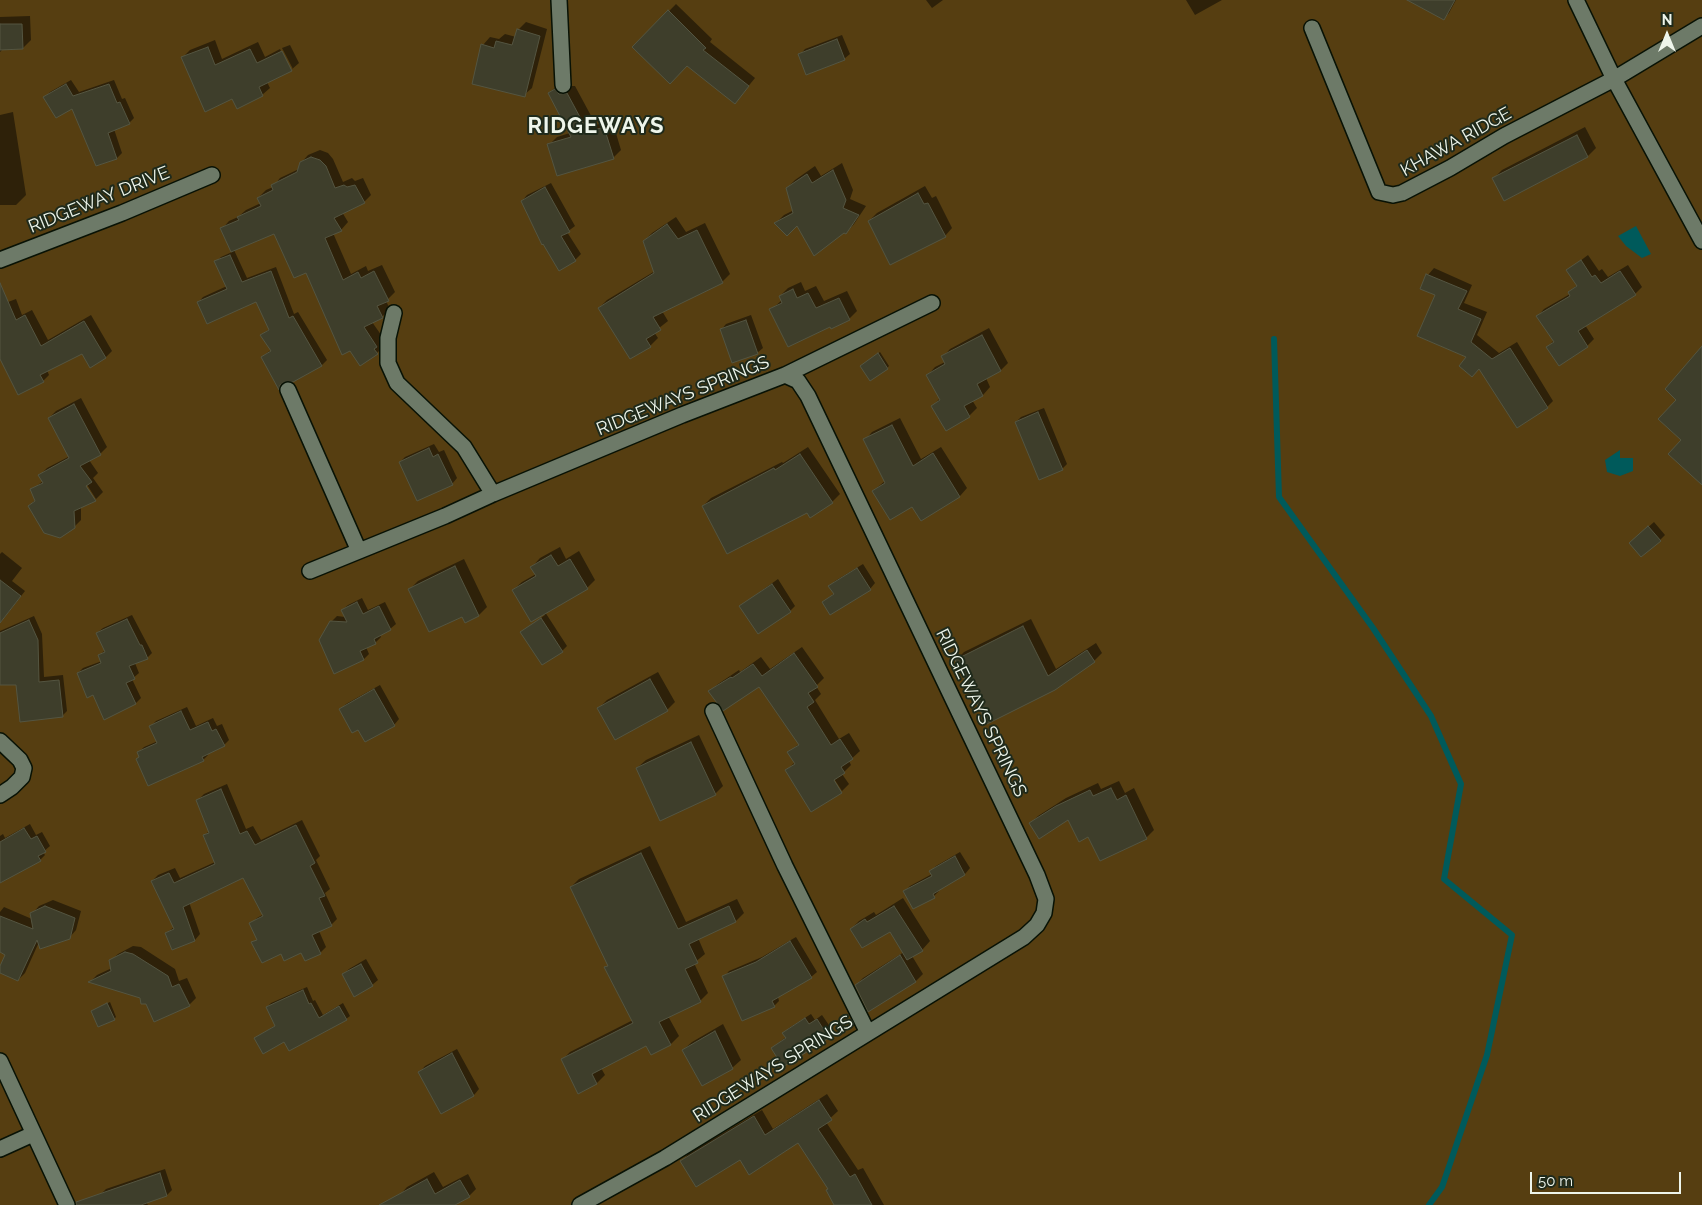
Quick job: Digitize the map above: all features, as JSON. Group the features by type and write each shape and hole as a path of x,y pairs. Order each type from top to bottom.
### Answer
{"street":[{"path":"559,0 563,86"},
{"path":"1576,0 1614,79 1702,242"},
{"name":"KHAWA RIDGE","path":"1312,28 1379,192 1393,195 1402,193 1450,168 1504,136 1614,79 1702,26"},
{"name":"RIDGEWAY DRIVE","path":"0,260 212,176"},
{"path":"785,375 932,303"},
{"path":"394,313 388,338 388,363 397,383 464,447 493,494"},
{"name":"RIDGEWAYS SPRINGS","path":"310,571 446,516 493,494 700,408 785,375 798,381 808,396 1038,875 1046,899 1044,913 1038,925 1024,937 665,1158 580,1205"},
{"path":"288,390 359,551"},
{"path":"713,712 785,866 868,1033"},
{"path":"0,742 20,760 24,768 22,777 0,795"},
{"path":"0,1060 32,1134 66,1205"},
{"path":"0,1149 32,1134"}],"shaded area":[{"path":"0,0 1702,0 1702,1205 0,1205"}],"water":[{"path":"1636,226 1651,254 1642,258 1626,246 1618,236"},
{"path":"1620,450 1620,458 1633,458 1633,471 1620,476 1607,472 1605,460"}],"building":[{"path":"1407,0 1455,0 1444,20"},
{"path":"668,10 706,48 703,50 749,86 735,104 687,66 670,84 632,47"},
{"path":"0,24 22,24 23,49 0,50"},
{"path":"517,29 540,36 525,97 472,84 481,44 494,48 496,41 512,45"},
{"path":"837,39 845,60 806,75 798,54"},
{"path":"208,47 215,65 250,49 257,63 282,51 292,71 259,87 263,96 237,109 232,99 205,112 181,57"},
{"path":"66,84 73,96 109,84 117,103 120,102 130,124 108,133 117,159 96,166 72,109 56,118 43,97"},
{"path":"555,89 559,94 567,93 588,132 604,127 614,159 557,176 547,144 571,137 548,93"},
{"path":"1577,135 1588,157 1504,201 1492,178"},
{"path":"311,157 320,160 326,166 335,188 344,185 347,187 355,185 365,203 334,218 342,231 325,238 343,280 358,272 361,278 374,271 389,301 377,306 383,318 364,327 377,347 374,349 378,354 360,366 350,351 342,355 306,273 294,278 274,234 231,252 220,228 239,220 237,217 261,206 257,198 273,190 271,185 297,172 300,162"},
{"path":"833,170 846,200 843,208 859,215 846,234 844,233 814,256 797,226 787,236 774,223 793,213 786,188 807,174 812,183"},
{"path":"545,187 570,232 561,236 576,261 559,271 542,245 521,201"},
{"path":"918,193 924,204 928,203 946,237 890,265 868,221"},
{"path":"667,224 678,239 697,230 723,283 653,317 661,330 646,339 651,347 630,359 598,308 654,273 643,241"},
{"path":"230,255 242,282 271,271 289,318 293,316 322,366 293,382 284,382 280,385 279,390 261,357 271,351 260,335 269,330 256,302 207,324 197,302 227,289 214,261"},
{"path":"1581,260 1592,277 1595,275 1601,283 1620,271 1636,295 1578,331 1588,347 1559,366 1546,347 1554,342 1536,316 1570,296 1568,292 1577,286 1566,270"},
{"path":"1426,274 1467,291 1458,309 1481,319 1471,342 1492,359 1510,348 1548,408 1517,428 1479,369 1472,377 1459,366 1466,357 1417,336 1435,295 1420,289"},
{"path":"0,283 16,320 25,315 41,346 84,321 106,358 90,368 82,354 40,375 44,382 18,395 0,359"},
{"path":"793,289 797,298 808,293 816,308 839,298 850,320 831,329 830,327 788,347 769,309 782,303 779,296"},
{"path":"746,320 758,354 732,363 720,329"},
{"path":"982,335 1001,371 977,384 983,396 964,406 970,417 946,431 931,406 940,400 926,375 945,364 941,356"},
{"path":"1702,346 1702,485 1668,454 1681,440 1658,419 1676,400 1665,389"},
{"path":"878,353 888,369 870,381 860,366"},
{"path":"74,404 101,455 80,466 92,482 86,486 96,501 74,511 75,528 60,538 44,533 28,506 35,501 30,489 43,483 38,475 69,458 48,418"},
{"path":"1038,412 1063,470 1039,480 1015,422"},
{"path":"892,425 913,466 933,453 960,497 921,521 912,507 890,520 872,491 885,483 863,439"},
{"path":"429,448 433,457 438,454 453,485 417,501 399,462"},
{"path":"800,454 833,503 810,518 807,513 727,554 702,506 774,468 775,470"},
{"path":"1648,526 1661,541 1641,557 1629,543"},
{"path":"551,555 558,566 570,559 588,589 531,622 512,590 536,576 530,567"},
{"path":"455,566 479,616 465,623 462,617 429,632 408,589"},
{"path":"857,568 871,590 830,615 822,602 834,594 828,586"},
{"path":"0,580 21,596 0,623"},
{"path":"772,584 791,612 758,634 739,606"},
{"path":"357,602 363,614 379,606 391,630 374,639 376,644 360,651 364,660 334,674 319,640 330,621 347,622 341,610"},
{"path":"541,618 563,652 542,665 520,632"},
{"path":"127,619 148,659 129,666 135,679 126,683 136,704 104,720 93,695 87,698 77,673 101,663 98,655 105,652 96,633"},
{"path":"29,620 38,640 39,682 59,680 63,717 20,722 16,685 0,685 0,633"},
{"path":"1023,626 1048,676 1087,650 1095,662 1055,690 987,724 955,660"},
{"path":"794,653 818,687 808,693 814,702 807,707 831,745 840,739 853,759 841,767 845,773 834,780 842,793 811,812 785,770 795,764 787,752 799,745 759,687 723,711 708,691 753,664 762,676"},
{"path":"650,679 668,711 615,740 597,708"},
{"path":"374,689 395,726 365,742 358,730 352,733 339,709"},
{"path":"181,711 190,730 208,722 212,731 216,729 225,746 202,757 204,761 148,786 136,759 139,757 137,752 157,743 149,726"},
{"path":"691,742 716,795 660,821 636,768"},
{"path":"1111,788 1117,800 1126,795 1147,839 1100,861 1088,837 1079,842 1068,820 1039,839 1029,823 1056,806 1090,790 1093,796"},
{"path":"221,789 240,834 247,831 255,845 296,825 315,863 310,866 325,896 319,898 332,926 312,935 321,954 305,961 301,953 284,961 281,954 262,963 251,942 257,940 249,923 263,916 243,878 183,907 195,941 172,950 165,933 174,929 151,881 169,873 174,883 215,864 203,835 209,833 196,800"},
{"path":"24,828 31,839 37,836 46,852 38,856 41,861 0,883 0,842"},
{"path":"641,853 678,929 729,906 736,922 689,944 698,963 685,969 701,1002 659,1022 671,1045 651,1055 646,1046 592,1074 597,1084 578,1094 561,1059 633,1023 604,967 608,966 570,887"},
{"path":"955,856 965,875 933,894 935,898 913,909 903,891 932,876 929,871"},
{"path":"45,906 75,918 70,939 40,949 37,940 18,981 0,973 0,966 5,955 0,952 0,916 33,929 30,913"},
{"path":"894,906 923,951 907,960 890,932 862,948 850,929 865,919 867,922"},
{"path":"790,941 812,978 772,1001 775,1007 742,1021 722,976 756,962"},
{"path":"125,952 133,954 168,976 172,987 179,984 190,1006 154,1022 146,1004 141,1004 140,998 88,982 111,971 109,960"},
{"path":"900,955 916,982 868,1012 855,985"},
{"path":"361,964 373,986 354,997 342,974"},
{"path":"303,990 309,1004 311,1003 319,1018 339,1006 347,1020 289,1051 284,1042 263,1054 254,1038 275,1026 266,1007"},
{"path":"107,1003 115,1020 98,1027 91,1011"},
{"path":"805,1018 809,1024 817,1019 829,1038 783,1067 771,1048 786,1038 782,1033"},
{"path":"715,1031 733,1069 702,1086 682,1050"},
{"path":"452,1053 474,1096 441,1114 418,1072"},
{"path":"819,1100 832,1120 818,1129 850,1177 855,1174 872,1205 834,1205 826,1190 828,1189 798,1143 749,1175 740,1160 696,1187 680,1161 754,1116 765,1135"},
{"path":"160,1173 167,1196 141,1205 76,1205 76,1202"},
{"path":"427,1179 435,1194 460,1180 470,1197 455,1205 379,1205"}],"waterway":[{"path":"1274,339 1279,497 1373,628 1431,716 1461,784 1444,879 1512,935 1487,1055 1442,1187 1429,1205"}],"district":[{"name":"RIDGEWAYS","path":"596,126"}]}
